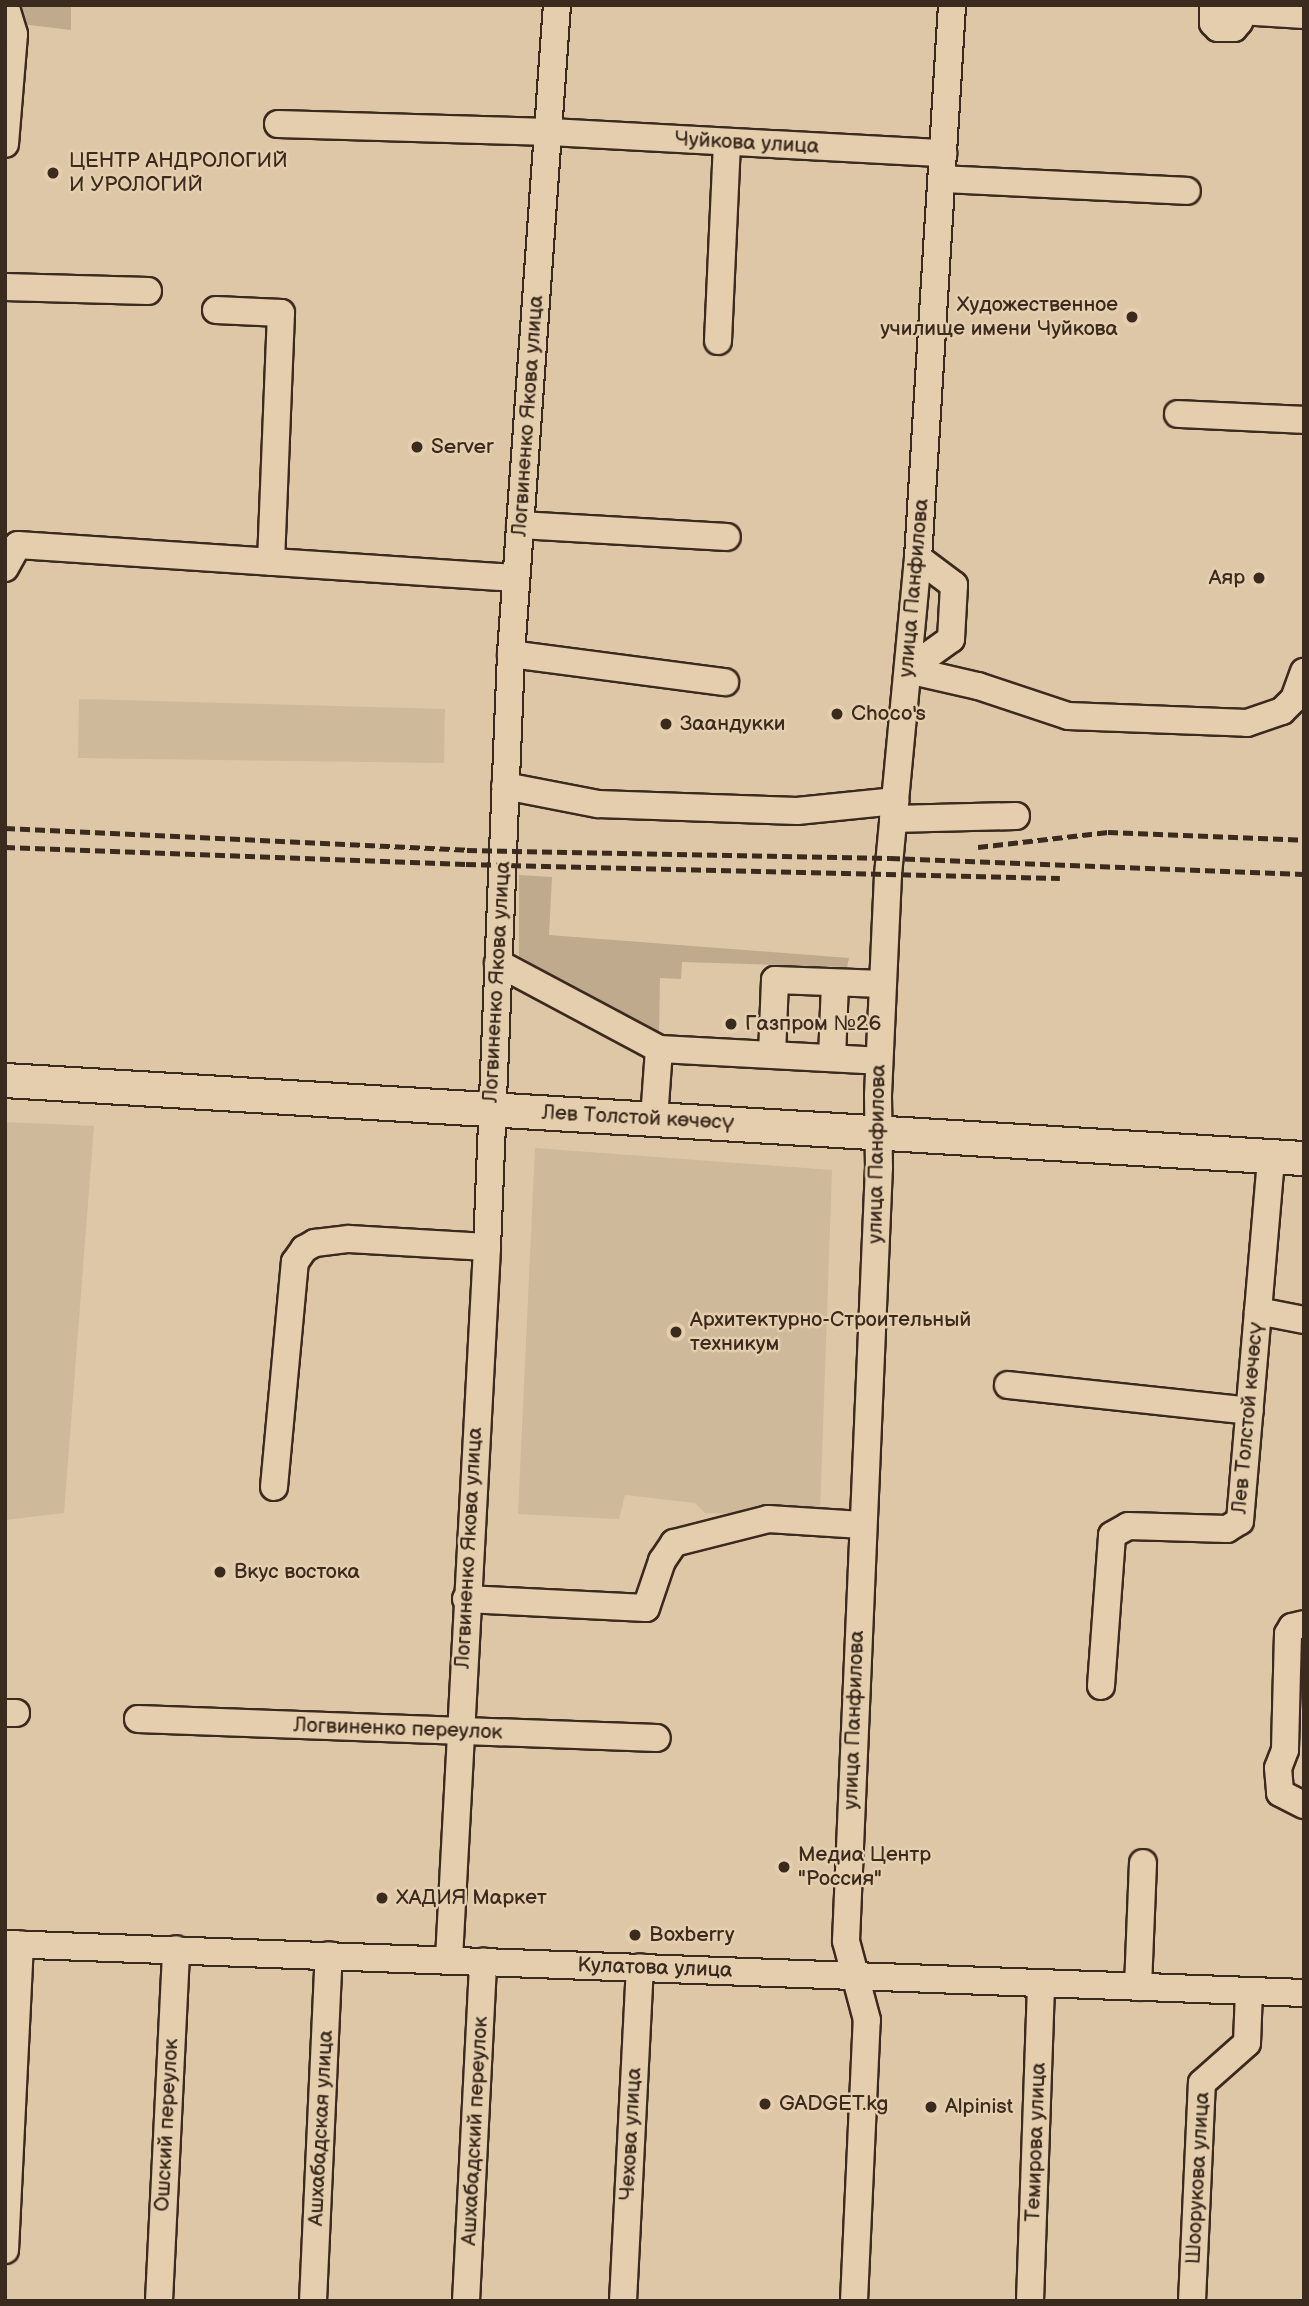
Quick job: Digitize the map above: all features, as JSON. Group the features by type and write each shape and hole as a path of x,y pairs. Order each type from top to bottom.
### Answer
{"main road":[{"name":"Лев Толстой көчөсү","path":"5,1080 1304,1158"}],"street":[{"path":"5,5 10,34 5,144"},
{"name":"Логвиненко Якова улица","path":"449,1959 466,1599 487,1247 511,654 557,5"},
{"name":"улица Панфилова","path":"854,2301 867,2020 846,1941 879,1132 879,1061 894,810 918,558 952,5"},
{"path":"1213,5 1213,23 1218,28 1234,28 1240,22 1240,8 1304,15"},
{"name":"Чуйкова улица","path":"278,124 550,132 727,142 1187,191"},
{"path":"719,341 727,142"},
{"path":"5,287 148,291"},
{"path":"216,310 281,313 271,562"},
{"path":"1178,414 1304,420"},
{"path":"520,525 727,537"},
{"path":"5,568 18,545 516,578"},
{"path":"908,670 951,639 954,585 918,558"},
{"path":"511,654 725,682"},
{"path":"908,670 978,687 1068,716 1247,723 1282,711 1294,699 1304,672"},
{"path":"505,786 611,805 797,811 894,810 1016,816"},
{"path":"498,963 659,1049 879,1061"},
{"path":"772,1055 775,980 883,984"},
{"path":"832,1058 835,982"},
{"path":"654,1119 659,1049"},
{"name":"Лев Толстой көчөсү","path":"1101,1686 1112,1535 1128,1526 1235,1527 1242,1512 1271,1156"},
{"path":"274,1487 295,1262 304,1249 315,1242 349,1239 487,1247"},
{"path":"1258,1311 1304,1320"},
{"path":"1008,1385 1250,1411"},
{"path":"466,1599 646,1608 662,1560 674,1543 768,1519 862,1525"},
{"path":"1304,1624 1292,1627 1288,1634 1294,1749 1280,1756 1280,1793 1304,1805"},
{"name":"Логвиненко переулок","path":"138,1719 657,1738"},
{"path":"1138,1987 1143,1863"},
{"path":"5,2250 13,1944"},
{"name":"Кулатова улица","path":"13,1944 1304,1993"},
{"name":"Ошский переулок","path":"159,2301 176,1949"},
{"name":"Ашхабадская улица","path":"313,2301 329,1955"},
{"name":"Ашхабадский переулок","path":"466,2301 484,1961"},
{"name":"Чехова улица","path":"623,2301 639,1967"},
{"name":"Темирова улица","path":"1030,2301 1041,1983"},
{"name":"Шоорукова улица","path":"1192,2301 1202,2083 1247,2043 1249,1990"}],"shaded area":[{"path":"5,5 71,5 71,30 5,22"},
{"path":"79,699 445,709 444,763 78,758"},
{"path":"519,875 552,877 549,935 849,958 847,967 682,962 681,979 660,978 659,1032 646,1029 519,956"},
{"path":"5,1122 94,1126 64,1513 5,1520"},
{"name":"Архитектурно-Строительный техникум","path":"535,1148 832,1170 820,1515 705,1513 695,1503 625,1495 619,1519 518,1514"}],"railway":[{"path":"5,828 467,850 890,858 1304,874"},
{"path":"978,847 1108,832 1304,840"},
{"path":"5,847 466,864 1060,878"}],"place":[{"name":"ЦЕНТР АНДРОЛОГИЙ И УРОЛОГИЙ","path":"53,173"},
{"name":"Художественное училище имени Чуйкова","path":"1132,317"},
{"name":"Server","path":"417,447"},
{"name":"Аяр","path":"1259,578"},
{"name":"Choco's","path":"837,714"},
{"name":"Заандукки","path":"666,724"},
{"name":"Газпром №26","path":"731,1024"},
{"name":"Архитектурно-Строительный техникум","path":"676,1332"},
{"name":"Вкус востока","path":"220,1572"},
{"name":"Медиа Центр \"Россия\"","path":"784,1867"},
{"name":"ХАДИЯ Маркет","path":"382,1898"},
{"name":"Boxberry","path":"635,1935"},
{"name":"GADGET.kg","path":"765,2104"},
{"name":"Alpinist","path":"931,2107"}]}
